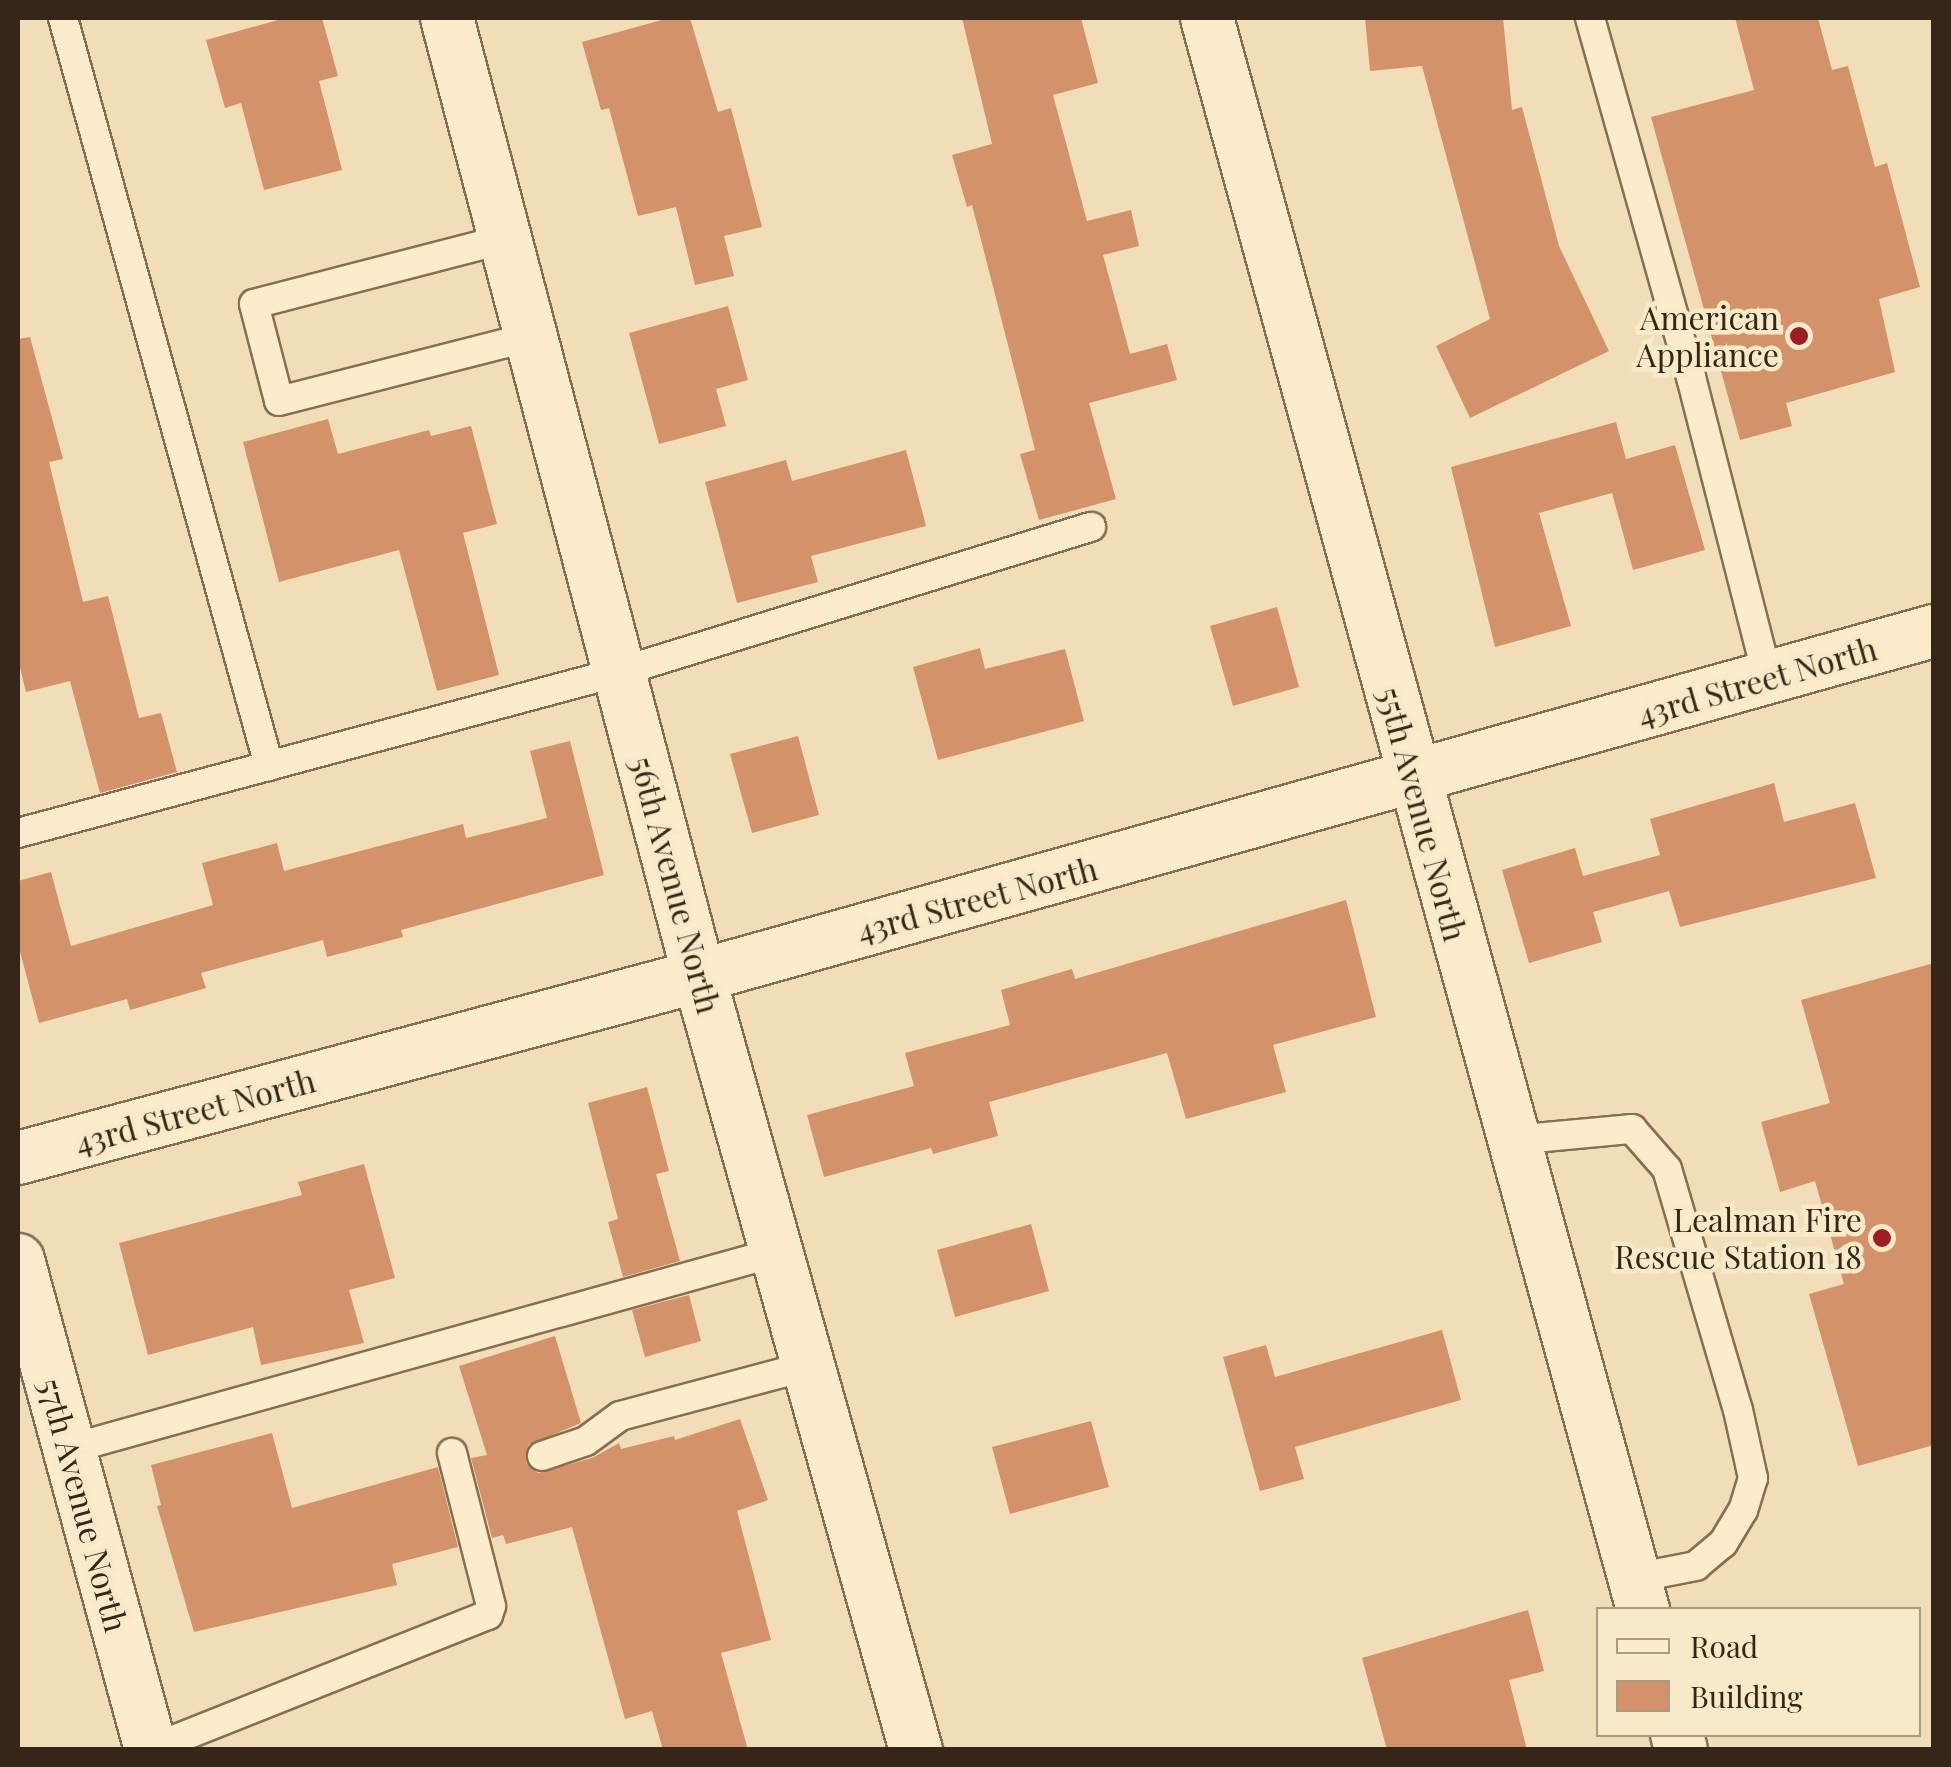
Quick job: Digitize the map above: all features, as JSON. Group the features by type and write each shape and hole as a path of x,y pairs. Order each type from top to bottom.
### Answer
{"street":[{"name":"56th Avenue North","path":"447,18 699,976 916,1750"},
{"name":"55th Avenue North","path":"1207,18 1638,1594"},
{"name":"43rd Street North","path":"18,1158 699,976 1934,631"},
{"name":"57th Avenue North","path":"18,1260 151,1749"}],"lane":[{"path":"63,18 268,766"},
{"path":"1590,18 1691,377 1768,678"},
{"path":"505,239 254,304 279,401 531,337"},
{"path":"18,833 619,672 1091,527"},
{"path":"1513,1140 1632,1129 1667,1170 1738,1410 1753,1478 1743,1510 1723,1543 1696,1566 1638,1594"},
{"path":"68,1449 776,1252"},
{"path":"542,1456 586,1441 620,1416 808,1366"},
{"path":"151,1749 488,1615 491,1606 452,1453"}],"building":[{"path":"285,18 322,18 338,76 319,81 342,170 264,190 241,103 225,108 206,40"},
{"path":"669,18 690,18 718,112 731,108 762,227 724,236 734,276 695,285 676,207 638,216 609,108 601,110 582,42"},
{"path":"962,18 1081,18 1098,83 1053,95 1087,221 1131,210 1139,246 1103,255 1130,354 1167,344 1177,380 1089,403 1116,499 1039,520 1020,454 1035,450 972,205 967,207 952,155 992,144"},
{"path":"1365,18 1503,18 1512,110 1522,107 1559,246 1609,351 1470,418 1436,346 1490,319 1422,66 1370,71"},
{"name":"American Appliance","path":"1735,18 1818,18 1832,70 1848,66 1875,167 1887,163 1920,287 1879,299 1895,372 1786,403 1792,426 1740,440 1651,117 1754,90"},
{"path":"728,306 748,380 716,389 726,426 659,444 629,333"},
{"path":"30,337 63,459 49,462 83,602 108,596 139,718 161,713 177,772 100,793 70,681 26,692 18,660 18,339"},
{"path":"328,419 338,454 429,430 431,436 471,426 497,524 463,533 499,675 437,691 399,550 279,582 243,442"},
{"path":"1616,422 1626,459 1675,445 1705,550 1633,570 1612,493 1539,513 1571,626 1495,647 1451,467"},
{"path":"906,450 926,526 811,556 818,582 737,603 705,482 786,460 792,481"},
{"path":"1277,607 1299,687 1233,706 1210,626"},
{"path":"980,648 985,669 1065,649 1084,721 938,760 913,667"},
{"path":"798,736 819,815 752,833 730,754"},
{"path":"570,741 604,875 401,930 403,937 327,957 323,940 201,973 206,988 130,1010 127,999 39,1023 18,944 18,881 51,872 71,946 213,905 202,863 277,843 284,871 463,824 466,838 547,818 530,751"},
{"path":"1774,783 1784,822 1855,803 1876,878 1680,927 1669,891 1593,912 1602,942 1529,963 1502,870 1575,848 1583,876 1660,855 1650,819"},
{"path":"1346,900 1376,1017 1273,1045 1286,1092 1186,1119 1167,1053 989,1102 998,1136 933,1154 931,1148 824,1177 807,1115 914,1086 905,1053 1010,1025 1001,990 1072,969 1075,979"},
{"name":"Lealman Fire Rescue Station 18","path":"1934,963 1934,1445 1858,1466 1809,1294 1844,1284 1815,1181 1780,1192 1761,1122 1830,1103 1801,1000"},
{"path":"647,1087 669,1171 656,1174 680,1261 623,1277 608,1222 618,1219 588,1103"},
{"path":"364,1164 395,1278 349,1290 364,1343 261,1365 253,1327 148,1355 119,1243 302,1195 298,1182"},
{"path":"1031,1224 1049,1291 955,1317 937,1250"},
{"path":"689,1295 701,1341 645,1357 632,1310"},
{"path":"1442,1330 1461,1400 1295,1447 1304,1479 1260,1491 1223,1357 1266,1345 1275,1377"},
{"path":"555,1336 581,1423 528,1445 526,1463 538,1473 592,1458 619,1443 621,1449 674,1436 675,1440 740,1419 768,1500 737,1511 771,1640 721,1653 748,1750 663,1750 652,1711 625,1719 572,1527 506,1544 503,1535 492,1538 471,1458 487,1455 459,1366"},
{"path":"1091,1421 1109,1487 1010,1514 992,1447"},
{"path":"272,1433 292,1508 438,1467 458,1547 392,1564 397,1585 194,1632 157,1506 161,1505 151,1465"},
{"path":"1528,1610 1544,1671 1509,1680 1527,1750 1387,1750 1362,1658"}],"place":[{"name":"American Appliance","path":"1799,336"},
{"name":"Lealman Fire Rescue Station 18","path":"1882,1238"}]}
